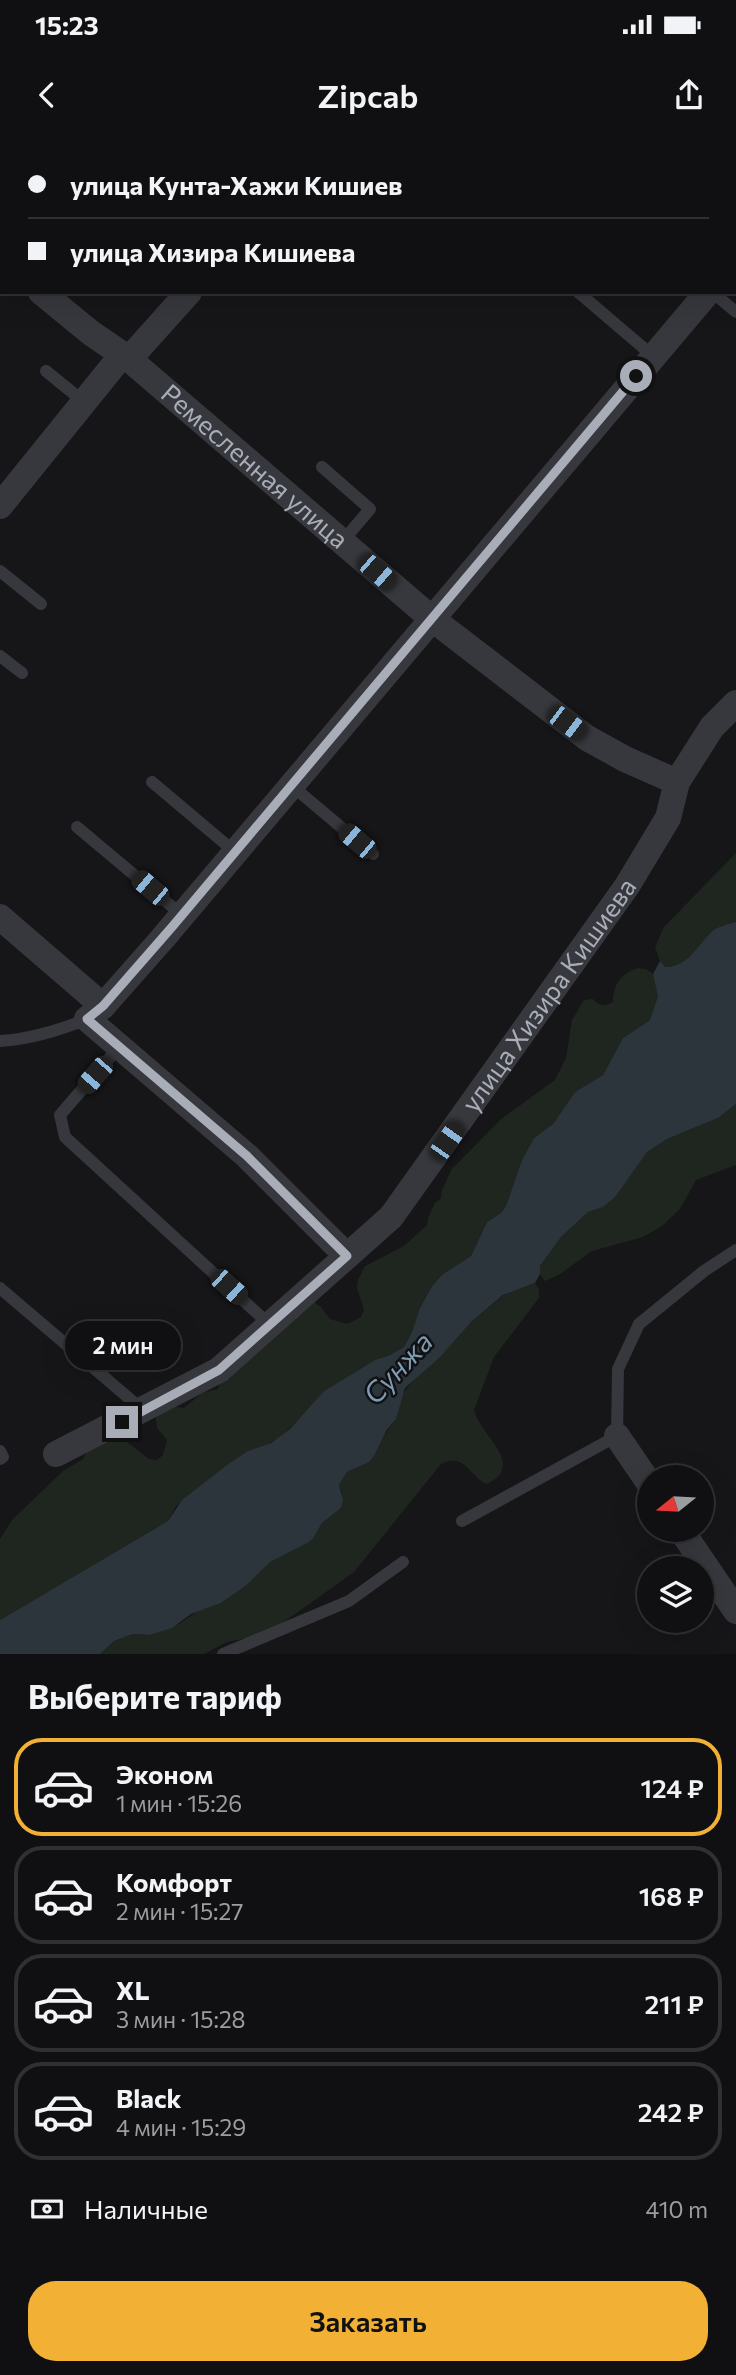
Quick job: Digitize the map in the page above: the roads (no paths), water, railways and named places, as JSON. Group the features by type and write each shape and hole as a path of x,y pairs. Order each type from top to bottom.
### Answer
{"street":[{"name":"Ремесленная улица","path":"44,294 125,357 431,618 587,738 625,760 677,782"},
{"path":"0,506 84,402 187,294"},
{"path":"95,1012 182,915 708,294"},
{"name":"улица Хизира Кишиева","path":"56,1454 219,1370 391,1217 627,886 668,818 677,782 712,727 736,703"},
{"path":"0,917 95,1012 119,1047 247,1156 347,1256"},
{"path":"617,1436 637,1465"},
{"path":"689,1542 736,1611"}],"lane":[{"path":"580,294 653,356"},
{"path":"712,294 736,313"},
{"path":"46,371 84,402"},
{"path":"322,467 370,509 342,542"},
{"path":"0,571 41,604"},
{"path":"0,656 22,673"},
{"path":"152,782 235,852"},
{"path":"291,785 373,854"},
{"path":"77,827 182,915"},
{"path":"0,1041 24,1040 60,1030 95,1012"},
{"path":"119,1047 60,1115 65,1137 270,1325"},
{"path":"462,1521 617,1436 618,1369 639,1324 704,1271 736,1250"},
{"path":"0,1288 144,1410"},
{"path":"0,1451 3,1457 0,1459"},
{"path":"223,1654 349,1601 403,1562"}],"water":[{"name":"Сунжа","path":"736,922 736,1104 718,1118 667,1139 647,1152 615,1197 603,1207 588,1212 561,1237 540,1266 540,1274 535,1283 503,1295 471,1322 439,1358 405,1388 396,1419 386,1431 374,1456 369,1462 347,1472 339,1485 343,1500 341,1508 322,1523 309,1542 270,1562 248,1584 221,1603 191,1614 172,1628 149,1635 133,1634 114,1641 100,1654 0,1654 0,1620 168,1521 182,1500 227,1465 248,1451 271,1443 291,1428 324,1391 375,1360 404,1347 432,1286 443,1274 471,1256 487,1222 501,1213 506,1206 522,1160 534,1138 553,1124 575,1092 603,1075 623,1038 650,1020 658,996 653,974 660,961 665,967 681,963 714,930"}]}
